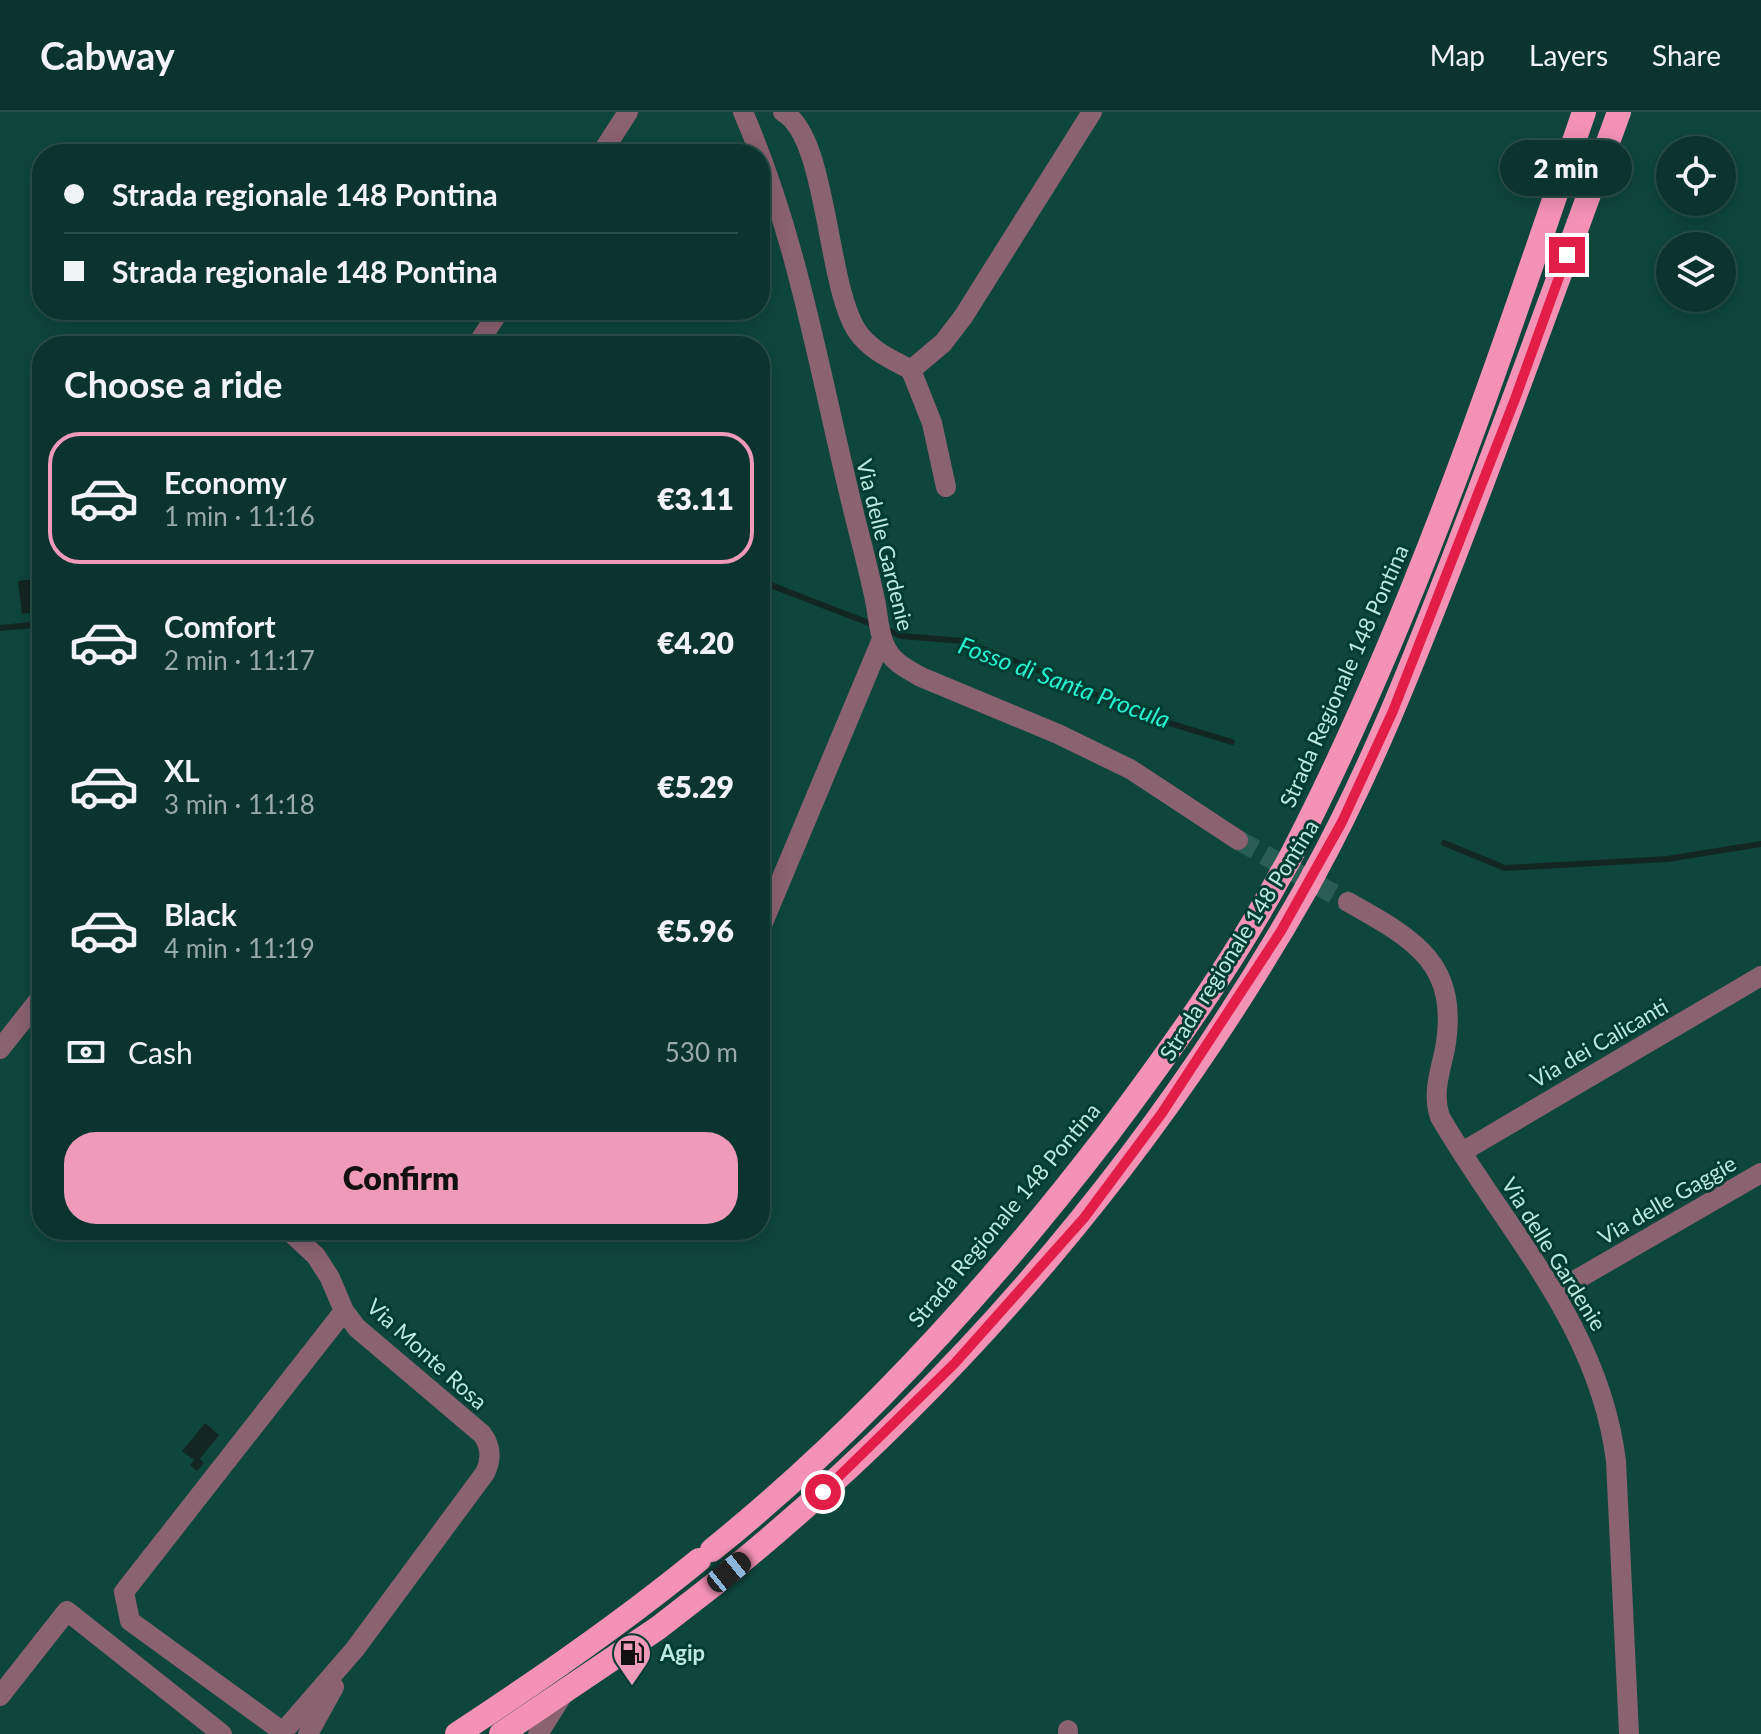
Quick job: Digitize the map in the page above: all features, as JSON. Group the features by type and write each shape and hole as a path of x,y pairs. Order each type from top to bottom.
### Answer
{"highway":[{"name":"Strada Regionale 148 Pontina","path":"556,1683 789,1484 873,1404 939,1335 1080,1170 1174,1043 1234,954 1285,867 1352,733 1426,557 1490,385 1584,112"},
{"name":"Strada regionale 148 Pontina","path":"556,1683 658,1628 823,1492 894,1425 1004,1310 1075,1229 1125,1165 1211,1041 1310,880 1359,788 1403,687 1515,399 1619,112"},
{"path":"457,1734 556,1683"},
{"path":"501,1734 556,1683"}],"street":[{"path":"607,144 628,112"},
{"name":"Via delle Gardenie","path":"743,112 757,144"},
{"path":"783,112 794,120 808,146 853,323 871,347 911,370 932,423 946,487"},
{"path":"911,370 943,343 963,317 1092,112"},
{"name":"Via delle Gardenie","path":"770,181 786,228 887,651 901,666 958,694 1058,734 1130,769 1238,840"},
{"path":"770,906 882,639"},
{"name":"Via delle Gardenie","path":"1348,902 1415,943 1435,968 1442,982 1446,1004 1446,1041 1436,1103 1440,1117 1555,1292 1600,1386 1613,1436 1629,1734"},
{"name":"Via dei Calicanti","path":"1462,1152 1761,976"},
{"path":"0,1049 32,1009"},
{"name":"Via delle Gaggie","path":"1555,1292 1761,1173"},
{"name":"Via Monte Rosa","path":"299,1240 316,1256 344,1311 360,1332 482,1434 490,1453 485,1473 355,1649"},
{"path":"344,1311 124,1592 130,1621 283,1732 355,1649"},
{"path":"0,1696 67,1611 222,1734"},
{"path":"308,1734 355,1649"},
{"path":"538,1734 556,1683"}],"water":[{"path":"32,579 32,613 22,614 18,581"},
{"path":"205,1423 219,1435 200,1459 204,1463 197,1471 190,1465 194,1460 182,1451"}],"waterway":[{"name":"Fosso di Santa Procula","path":"770,585 874,625"},
{"name":"Fosso di Santa Procula","path":"0,628 32,625"},
{"name":"Fosso di Santa Procula","path":"884,629 902,636 962,641 1076,685 1129,711 1232,742"},
{"name":"Fosso di Santa Procula","path":"1444,843 1505,868 1667,859 1761,844"}],"tunnel":[{"path":"1238,840 1348,902"}],"place":[{"name":"Agip","path":"632,1687"}],"route":[{"path":"823,1492 955,1363 1084,1218 1162,1113 1262,963 1342,822 1393,711 1515,399 1567,255"}]}
